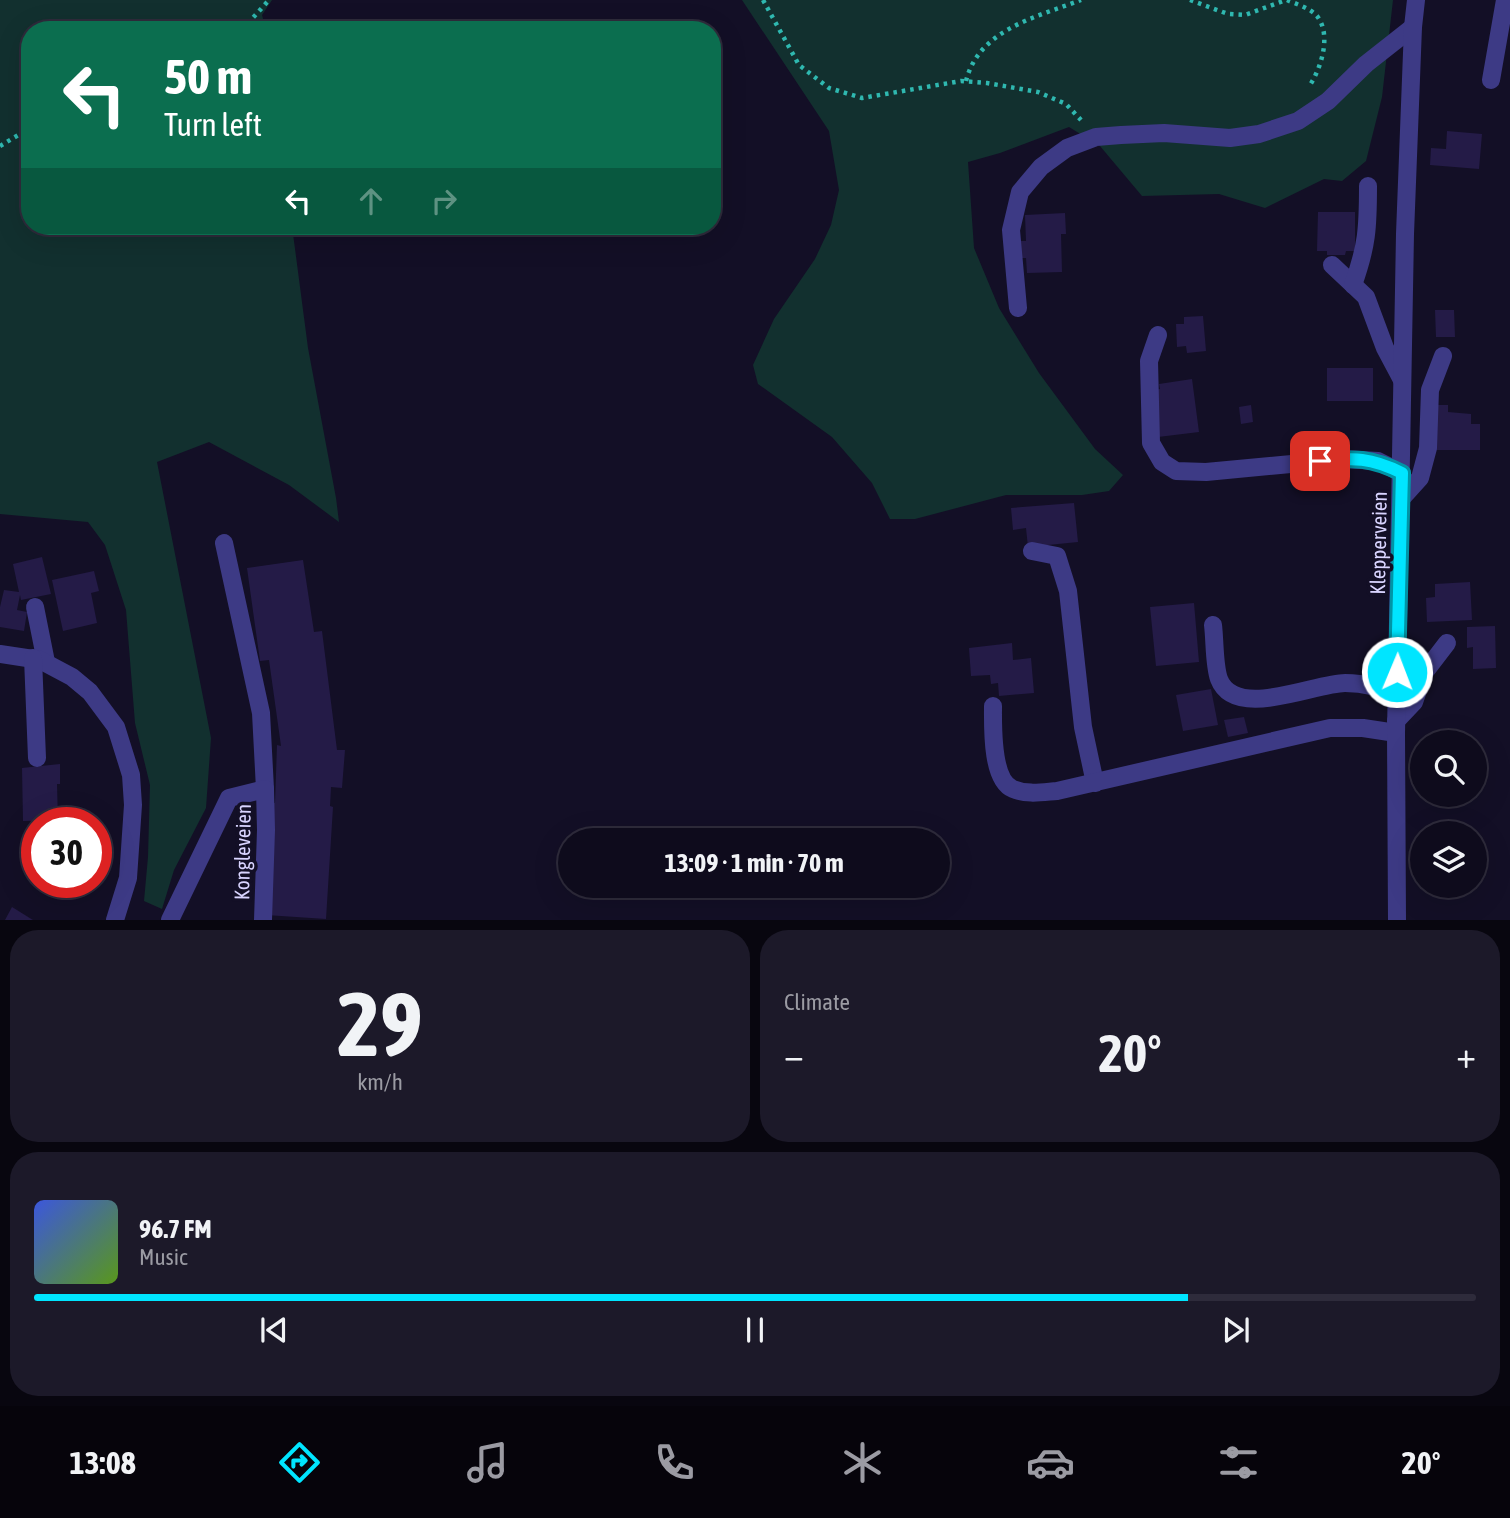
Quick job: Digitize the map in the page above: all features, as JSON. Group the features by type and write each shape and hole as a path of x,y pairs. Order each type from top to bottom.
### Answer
{"street":[{"name":"Klepperveien","path":"1397,919 1396,727 1405,234 1416,0"},
{"path":"1491,80 1505,0"},
{"path":"1018,308 1011,230 1020,192 1041,167 1067,148 1092,139 1164,133 1230,138 1259,134 1298,121 1328,101 1366,64 1413,27"},
{"path":"1353,285 1365,251 1368,186"},
{"path":"1332,265 1366,297 1385,348 1404,383"},
{"path":"1158,335 1149,361 1151,443 1161,462 1176,471 1206,472 1344,459 1378,461 1402,473"},
{"path":"1401,499 1420,478 1429,449 1430,390 1443,356"},
{"path":"224,543 261,713 265,789"},
{"path":"1032,551 1057,556 1069,591 1083,727 1095,783"},
{"path":"35,607 39,660 37,758"},
{"path":"1213,625 1220,680 1230,693 1250,701 1343,683 1380,687 1397,696"},
{"path":"993,706 997,762 1001,779 1011,789 1029,792 1057,791 1329,729 1396,727 1414,702 1424,673 1447,643"},
{"path":"0,654 39,660 72,677 90,692 116,727 131,775 133,805 128,878 116,919"},
{"name":"Kongleveien","path":"170,919 229,798 265,789 263,919"}],"path":[{"path":"250,21 269,0"},
{"path":"763,0 799,65 829,88 862,98 966,81 987,82 1038,92 1066,104 1081,120 1092,139"},
{"path":"966,81 976,56 988,41 1017,25 1081,0"},
{"path":"1191,0 1228,15 1245,15 1286,0 1317,16 1325,38 1318,73 1306,91"},
{"path":"0,146 21,133"}],"green space":[{"path":"0,0 272,0 262,15 264,21 21,21 21,235 293,235 308,348 336,498 339,522 289,485 209,442 157,462 211,738 206,808 174,870 162,909 144,901 150,785 135,723 126,610 105,545 88,522 0,514"},
{"path":"742,0 1393,0 1382,97 1366,161 1342,181 1324,179 1265,208 1219,194 1142,196 1100,146 1069,127 968,162 974,248 999,308 1039,373 1095,449 1123,475 1109,491 1082,495 1006,495 915,519 890,519 872,483 832,437 758,384 753,365 774,319 815,259 831,225 839,190 829,131"}],"building":[{"path":"1447,131 1482,134 1479,169 1430,165 1431,148 1446,149"},
{"path":"1318,212 1355,212 1355,251 1346,251 1345,255 1327,255 1327,251 1317,251"},
{"path":"1065,213 1066,234 1061,234 1062,272 1027,273 1026,258 1021,258 1020,241 1026,241 1025,215"},
{"path":"1435,310 1454,310 1455,337 1436,337"},
{"path":"1203,316 1206,351 1187,353 1186,346 1177,347 1176,324 1184,324 1184,317"},
{"path":"1327,368 1373,368 1373,401 1327,401"},
{"path":"1192,379 1199,432 1158,437 1153,390 1160,389 1159,384"},
{"path":"1251,405 1253,422 1241,424 1239,407"},
{"path":"1435,405 1448,405 1448,412 1471,414 1471,424 1480,424 1480,450 1435,450"},
{"path":"1074,503 1078,542 1028,547 1026,528 1013,530 1011,508"},
{"path":"42,557 51,594 21,600 20,595 17,610 27,612 24,631 0,627 0,607 4,590 19,592 13,564"},
{"path":"303,560 314,632 322,631 337,750 345,750 342,788 331,787 330,806 333,807 326,919 266,915 277,745 281,746 269,660 260,661 247,568"},
{"path":"94,571 99,591 91,593 97,623 63,631 52,580"},
{"path":"1470,582 1472,620 1427,622 1426,598 1435,597 1435,584"},
{"path":"1194,603 1199,662 1156,666 1150,607"},
{"path":"1495,626 1496,668 1473,669 1473,647 1467,648 1467,627"},
{"path":"1012,643 1013,660 1031,658 1034,693 999,696 998,683 991,684 990,675 971,676 969,648"},
{"path":"1211,689 1218,725 1183,731 1176,695"},
{"path":"1244,717 1248,733 1228,737 1224,720"},
{"path":"60,764 58,807 23,807 22,768"},
{"path":"12,907 33,920 5,920"}],"route":[{"path":"1320,461 1378,461 1402,473 1397,672"}]}
